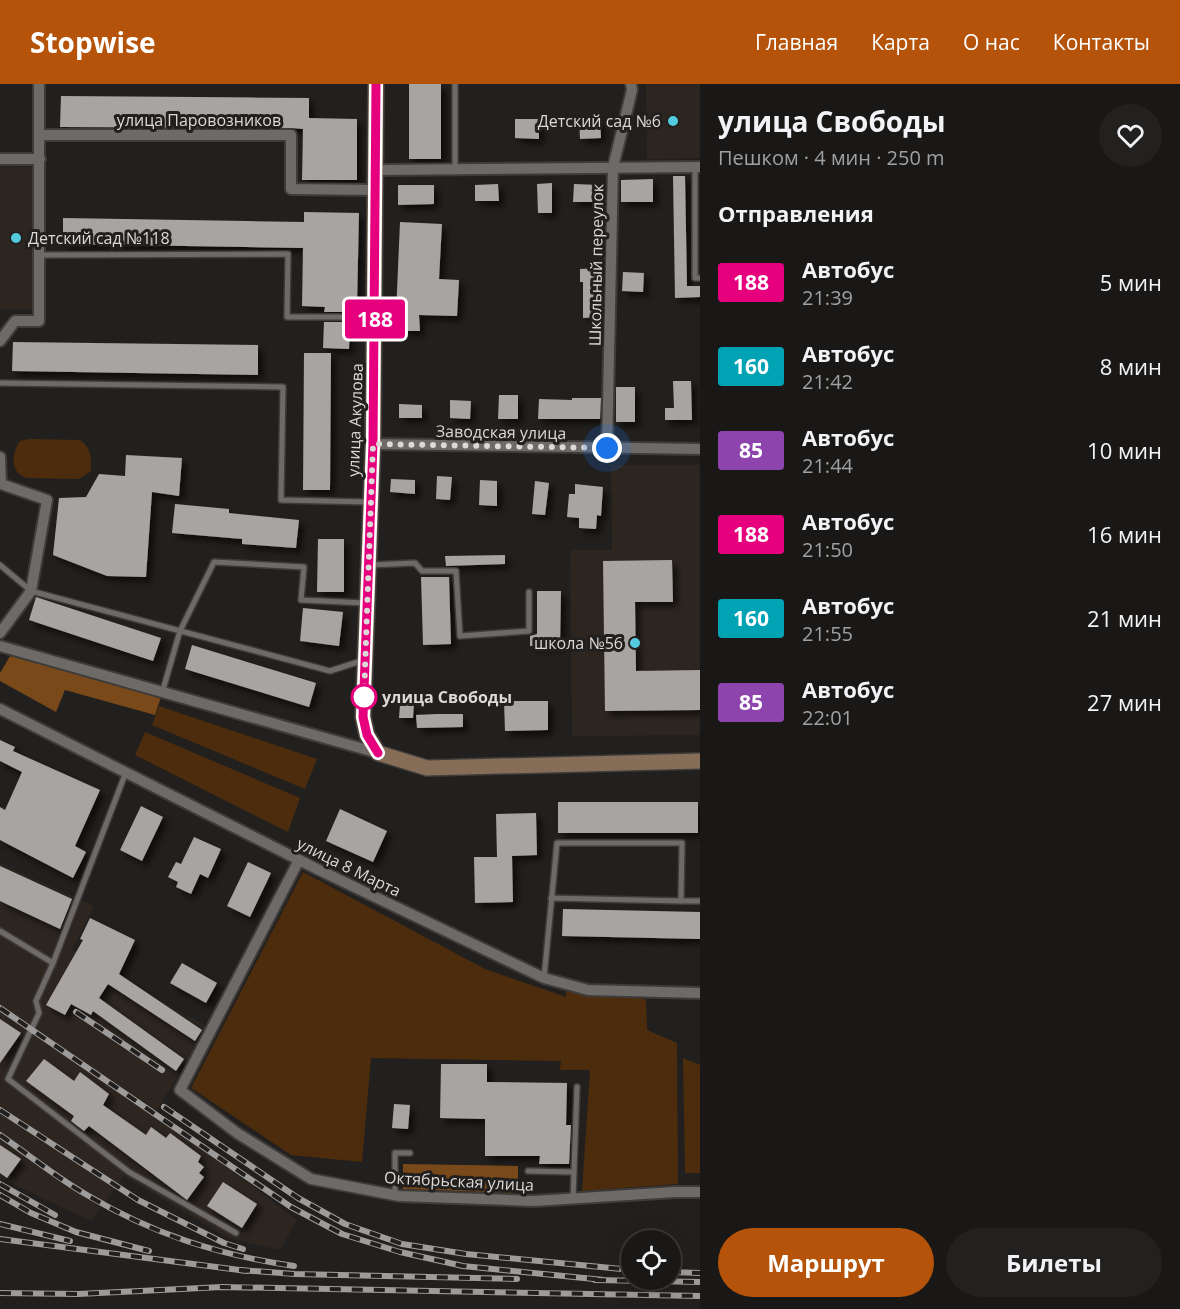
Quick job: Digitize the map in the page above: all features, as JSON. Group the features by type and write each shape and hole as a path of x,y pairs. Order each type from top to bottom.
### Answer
{"street":[{"path":"0,341 15,321 39,321 39,84"},
{"name":"улица Акулова","path":"376,84 373,444 363,717 367,735 378,753"},
{"name":"Школьный переулок","path":"607,448 613,167 632,90 631,84"},
{"name":"улица Паровозников","path":"40,135 291,135 291,189 376,190"},
{"path":"0,159 40,159"},
{"path":"377,170 697,167"},
{"name":"Заводская улица","path":"373,444 700,449"},
{"path":"0,457 1,484 47,500 31,591 0,633"},
{"path":"2,650 427,768 700,761"},
{"name":"улица 8 Марта","path":"0,709 299,860 544,978 588,990 700,993"},
{"name":"Октябрьская улица","path":"299,860 180,1090 237,1133 311,1179 395,1195 534,1201 700,1192"}],"lane":[{"path":"455,84 455,171"},
{"path":"697,167 695,278 700,278"},
{"path":"39,255 288,254 287,317 375,317"},
{"path":"0,383 283,387 281,500 370,502"},
{"path":"162,693 180,631 214,562 304,567 301,600 367,603"},
{"path":"368,565 415,563 422,571 456,571 460,636 529,631 529,592"},
{"path":"0,565 31,591 330,671 365,659"},
{"path":"126,772 53,963 36,1001 39,1013 8,1079 129,1172 236,1233"},
{"path":"544,978 557,843 682,843 681,901"},
{"path":"550,898 700,901"},
{"path":"0,931 53,963"},
{"path":"573,1199 577,1087"},
{"path":"395,1195 395,1153 410,1153"},
{"path":"528,1172 574,1172"}],"shaded area":[{"name":"Детский сад №6","path":"646,84 700,84 700,158 647,159"},
{"name":"Детский сад №118","path":"0,166 33,167 32,310 0,309"},
{"path":"28,439 80,440 89,450 91,471 79,479 21,476 15,468 14,457 20,441"},
{"name":"школа №56","path":"611,465 700,465 700,735 572,736 570,550 612,550"},
{"path":"10,656 161,697 155,715 65,690 56,712 0,681 0,673"},
{"path":"159,706 317,759 305,789 152,725"},
{"path":"145,732 300,798 288,832 135,755"},
{"path":"0,863 94,906 72,950 208,1027 155,1113 297,1220 280,1250 228,1238 124,1176 91,1221 0,1178"},
{"path":"303,872 485,969 566,997 566,991 646,999 647,1030 677,1043 678,1184 582,1191 590,1070 560,1070 561,1061 371,1058 362,1162 291,1155 191,1088"},
{"path":"683,1058 700,1065 700,1173 685,1173"},
{"path":"403,1164 518,1166 518,1193 403,1189"}],"building":[{"path":"409,84 441,84 441,159 409,159"},
{"path":"61,96 309,98 309,118 357,119 357,180 302,180 303,129 60,127"},
{"path":"600,116 601,138 580,139 579,117"},
{"path":"515,119 539,119 539,139 515,138"},
{"path":"673,176 685,176 687,286 700,286 700,297 675,298"},
{"path":"653,179 653,202 621,202 621,180"},
{"path":"552,183 552,213 538,213 537,184"},
{"path":"498,184 499,201 475,201 475,185"},
{"path":"574,184 601,185 600,202 573,202"},
{"path":"398,185 434,185 434,204 398,205"},
{"path":"304,212 359,213 357,307 350,307 350,312 324,312 325,307 302,306 303,248 63,244 63,218 304,222"},
{"path":"400,222 442,224 439,279 459,280 457,316 419,315 420,331 401,331 401,314 396,314"},
{"path":"601,268 601,317 583,318 583,282 580,282 580,269"},
{"path":"623,272 644,273 643,292 622,291"},
{"path":"324,322 350,322 349,349 323,348"},
{"path":"13,342 258,345 258,375 12,371"},
{"path":"304,353 331,353 330,490 303,490"},
{"path":"673,381 691,381 692,420 665,420 665,408 674,408"},
{"path":"616,387 635,387 635,422 616,422"},
{"path":"499,395 518,395 518,419 498,419"},
{"path":"572,398 601,398 600,419 538,419 539,399 572,400"},
{"path":"450,400 471,401 470,419 450,418"},
{"path":"399,404 422,405 422,418 399,418"},
{"path":"126,455 182,458 179,496 152,492 146,577 107,576 53,555 59,498 86,497 99,474 125,476"},
{"path":"437,476 452,477 450,500 436,499"},
{"path":"391,479 415,480 415,494 390,492"},
{"path":"480,480 497,481 497,506 479,505"},
{"path":"535,481 549,483 545,515 532,514"},
{"path":"575,484 603,487 601,516 597,515 596,529 579,528 579,518 567,517 569,494 575,494"},
{"path":"175,504 229,509 229,513 299,520 296,548 242,544 242,539 172,533"},
{"path":"318,539 344,539 344,592 317,592"},
{"path":"505,555 505,564 446,566 445,556"},
{"path":"672,560 673,602 635,602 636,671 700,670 700,710 605,711 603,561"},
{"path":"421,577 449,577 451,644 423,645"},
{"path":"537,591 561,591 560,646 530,646 530,636 537,634"},
{"path":"36,597 161,638 153,661 29,620"},
{"path":"303,608 343,612 339,646 300,641"},
{"path":"192,645 316,683 309,707 185,669"},
{"path":"504,701 548,701 548,730 505,731"},
{"path":"400,705 414,705 413,718 399,718"},
{"path":"463,714 463,727 417,728 416,715"},
{"path":"0,740 15,747 13,751 100,790 75,846 86,852 73,878 0,840 0,807 5,810 22,772 0,761"},
{"path":"558,802 698,802 698,833 558,833"},
{"path":"141,806 163,817 142,861 120,850"},
{"path":"340,809 387,831 373,862 326,841"},
{"path":"536,813 537,855 512,856 513,902 475,903 474,857 497,857 496,814"},
{"path":"194,837 221,849 208,878 200,874 191,894 176,887 178,882 168,877 176,862 181,864"},
{"path":"248,862 271,873 250,917 227,906"},
{"path":"0,866 72,899 60,929 0,901"},
{"path":"563,909 700,912 700,939 562,936"},
{"path":"90,918 135,940 119,974 202,1030 195,1041 108,984 99,998 184,1059 176,1071 93,1011 91,1015 71,1004 65,1015 46,1005 83,940 80,939"},
{"path":"182,963 217,983 206,1003 170,983"},
{"path":"0,1019 21,1033 0,1063"},
{"path":"44,1059 74,1081 80,1072 109,1094 103,1105 146,1135 151,1127 166,1138 170,1133 201,1156 198,1162 204,1167 199,1173 204,1177 187,1200 89,1126 84,1131 71,1121 74,1116 26,1081"},
{"path":"441,1064 487,1064 487,1082 567,1083 566,1125 571,1125 569,1164 539,1164 540,1156 485,1156 485,1119 440,1118"},
{"path":"394,1104 410,1105 408,1129 392,1128"},
{"path":"0,1145 21,1159 7,1178 0,1173"},
{"path":"223,1182 257,1204 242,1228 207,1206"}],"railway":[{"path":"0,1008 291,1207 342,1234 400,1252 463,1266 604,1280"},
{"path":"76,1012 162,1070"},
{"path":"164,1107 298,1198 345,1224 402,1244 466,1254 621,1269"},
{"path":"0,1110 138,1200 224,1243 243,1249"},
{"path":"0,1135 76,1188 136,1221 213,1249 294,1266"},
{"path":"0,1184 55,1215"},
{"path":"0,1195 31,1213 76,1232 149,1251"},
{"path":"0,1224 70,1241"},
{"path":"0,1239 247,1271"},
{"path":"239,1270 295,1274 517,1279"},
{"path":"681,1272 700,1273"},
{"path":"595,1280 700,1282"},
{"path":"0,1293 78,1294 222,1287 700,1296"}],"bus line":[{"name":"188","path":"376,84 373,444 363,717 367,735 378,753"}],"place":[{"name":"Детский сад №6","path":"673,121"},
{"name":"Детский сад №118","path":"16,238"},
{"name":"школа №56","path":"635,643"},
{"name":"улица Свободы","path":"364,697"}],"route":[{"path":"364,697 373,444 607,448"}]}
